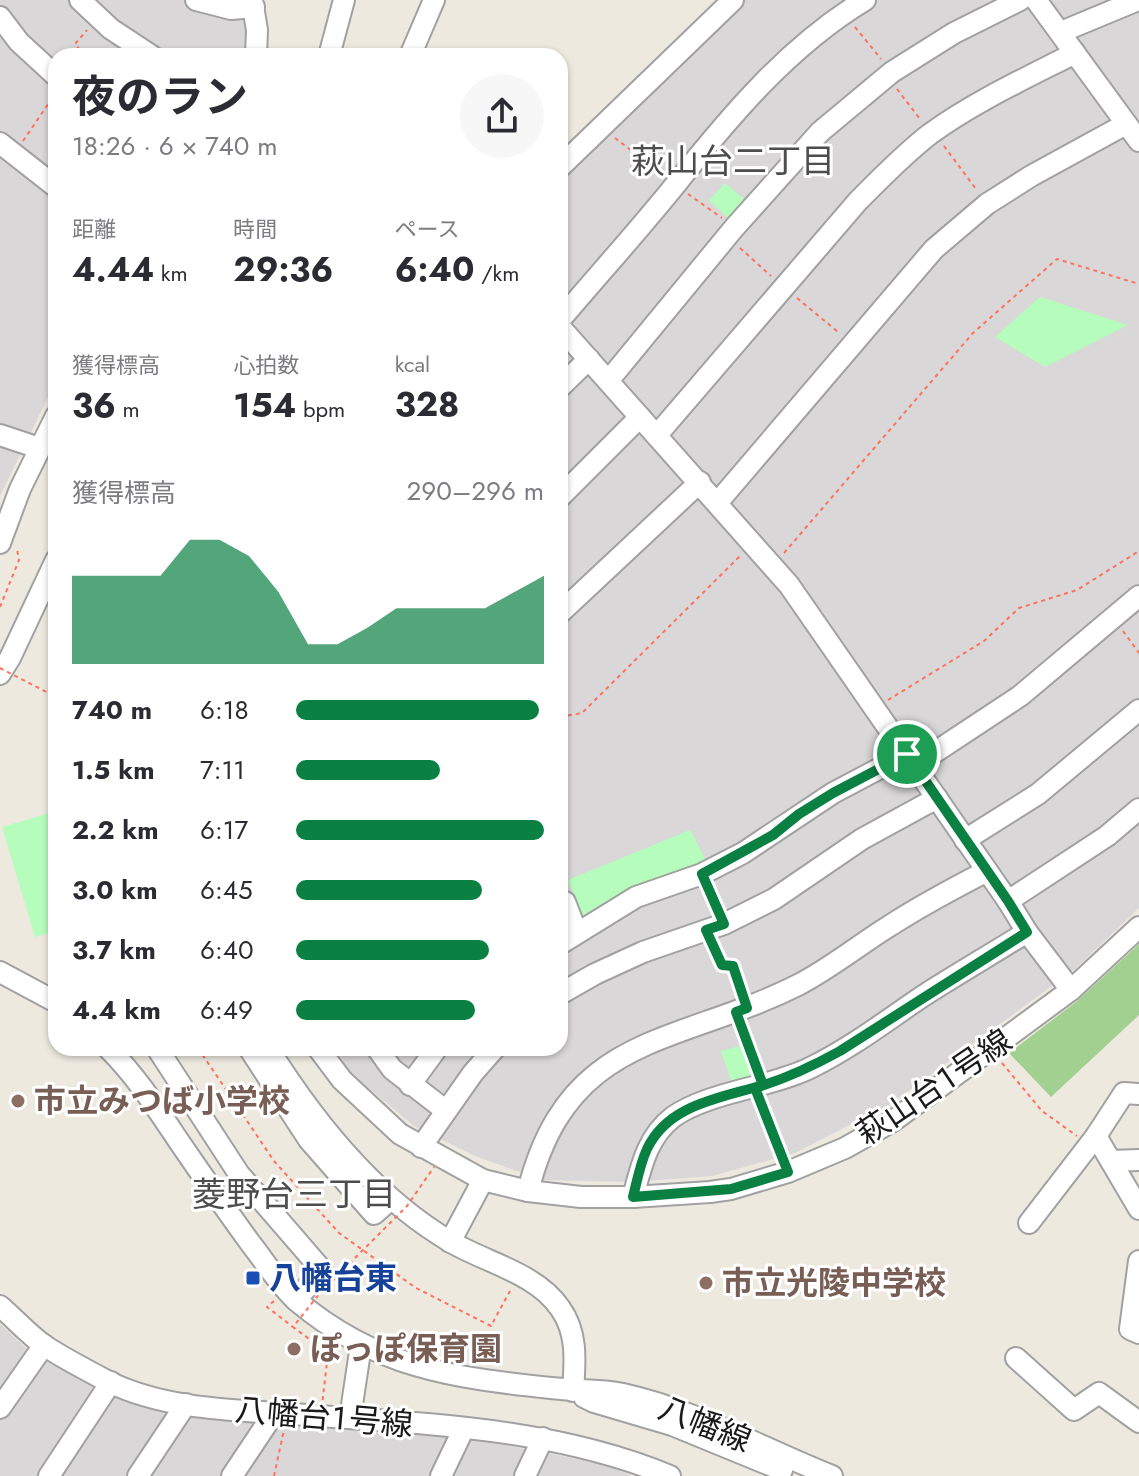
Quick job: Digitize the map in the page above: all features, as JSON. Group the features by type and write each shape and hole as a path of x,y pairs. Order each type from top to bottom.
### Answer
{"street":[{"path":"80,0 111,29 140,48"},
{"path":"196,0 231,9 253,4 256,48"},
{"path":"331,48 344,0"},
{"path":"413,48 434,0"},
{"path":"568,159 733,0"},
{"path":"568,311 744,102 788,59 844,13 865,0"},
{"path":"609,380 734,228 820,132 889,74 954,33 1020,0"},
{"path":"718,502 934,249 987,204 1031,176 1133,133 1036,0"},
{"path":"1061,32 1138,0"},
{"path":"0,17 19,42 48,69"},
{"path":"657,435 858,201 890,169 933,132 981,102 1075,53"},
{"path":"7,149 48,181"},
{"path":"568,336 789,585 1027,932 1071,990"},
{"path":"568,379 589,359"},
{"path":"568,489 640,417"},
{"path":"1,540 20,489 48,431"},
{"path":"0,435 39,448"},
{"path":"568,606 700,482"},
{"path":"0,674 48,577"},
{"path":"569,939 636,897 702,874 753,847 833,793 910,760 1020,696 1139,596"},
{"path":"965,840 1038,794 1139,710"},
{"path":"568,989 643,952 715,927 774,899 862,839 937,798"},
{"path":"1008,901 1107,836 1139,809"},
{"path":"528,1191 549,1130 570,1100 618,1058 649,1042 742,1010 803,982 922,905 987,871"},
{"name":"萩山台１号線","path":"324,1056 342,1080 376,1114 421,1147 483,1180 528,1191 581,1197 633,1197 731,1189 788,1172 845,1148 893,1121 1071,990 1139,927"},
{"path":"633,1197 646,1151 671,1119 708,1101 808,1069 851,1045 1027,932"},
{"path":"0,972 48,998"},
{"name":"八幡線","path":"116,1056 132,1072 220,1202 292,1296 328,1325 361,1345 396,1361 442,1373 513,1385 573,1391 596,1389 655,1403 693,1416 832,1476"},
{"path":"162,1056 239,1174 322,1270 292,1296"},
{"path":"254,1056 309,1140 374,1214 391,1199"},
{"path":"274,1056 331,1138 391,1199 450,1242 542,1288 560,1307 572,1329 575,1355 573,1391"},
{"path":"383,1056 410,1085 445,1110"},
{"path":"410,1085 431,1056"},
{"path":"421,1147 445,1110 489,1056"},
{"path":"1029,1223 1124,1093 1139,1094"},
{"path":"1092,1140 1111,1161 1139,1209"},
{"path":"1111,1161 1139,1160"},
{"path":"450,1242 483,1180"},
{"path":"1139,1261 1130,1329 1139,1333"},
{"name":"八幡台１号線","path":"0,1306 44,1345 111,1382 150,1396 279,1421 350,1418 543,1438 620,1468 670,1476"},
{"path":"0,1408 44,1345"},
{"path":"350,1418 361,1345"},
{"path":"1016,1358 1074,1410 1099,1393 1139,1422"},
{"path":"49,1476 111,1382"},
{"name":"八幡線","path":"573,1391 594,1402 672,1425 797,1476"},
{"path":"138,1476 186,1404"},
{"path":"232,1476 279,1421"},
{"path":"441,1476 464,1428"},
{"path":"525,1476 543,1438"}],"path":[{"path":"844,13 987,204"},
{"path":"78,48 75,44 98,17"},
{"path":"7,149 48,102"},
{"path":"772,566 973,333 1057,259 1139,284"},
{"path":"0,607 19,560 16,543 1,540"},
{"path":"568,716 582,713 752,544"},
{"path":"876,708 984,641 1019,608 1077,590 1139,551"},
{"path":"1113,617 1139,653"},
{"path":"0,668 48,693"},
{"path":"702,874 722,965 733,966 759,1087 788,1172"},
{"path":"991,1049 1042,1111 1092,1140"},
{"path":"204,1056 283,1171 339,1233 416,1288 491,1326 519,1276"},
{"path":"293,1327 320,1293 407,1206 434,1167"},
{"path":"292,1296 267,1307 328,1353 319,1432"},
{"path":"274,1476 279,1421"}],"shaded area":[{"path":"0,0 240,0 247,18 250,48 48,48 48,397 0,496"},
{"path":"741,0 1139,0 1139,908 1075,969 892,1103 795,1153 712,1176 632,1182 542,1180 475,1156 414,1126 348,1071 341,1056 568,1056 568,168"},
{"path":"0,1324 27,1349 116,1395 182,1416 448,1434 607,1465 632,1476 0,1476"}],"green space":[{"path":"725,183 749,203 732,222 709,200"},
{"path":"1040,297 1128,325 1045,367 995,337"},
{"path":"48,813 48,933 35,937 2,827"},
{"path":"690,830 707,862 584,920 568,880"},
{"path":"1139,944 1139,1015 1051,1097 1009,1053 1076,1002"},
{"path":"744,1045 758,1080 733,1086 721,1051"}],"place":[{"name":"市立みつば小学校","path":"18,1101"},
{"name":"八幡台東","path":"253,1278"},
{"name":"市立光陵中学校","path":"706,1283"},
{"name":"ぽっぽ保育園","path":"294,1349"}],"district":[{"name":"萩山台二丁目","path":"733,161"},
{"name":"菱野台三丁目","path":"294,1194"}],"route":[{"path":"907,754 1027,932 840,1051 808,1069 755,1088 788,1172 731,1189 633,1197 646,1151 671,1119 708,1101 763,1085 736,1012 747,1008 733,966 722,965 706,930 724,924 702,874 773,835 833,793 907,754"}]}
